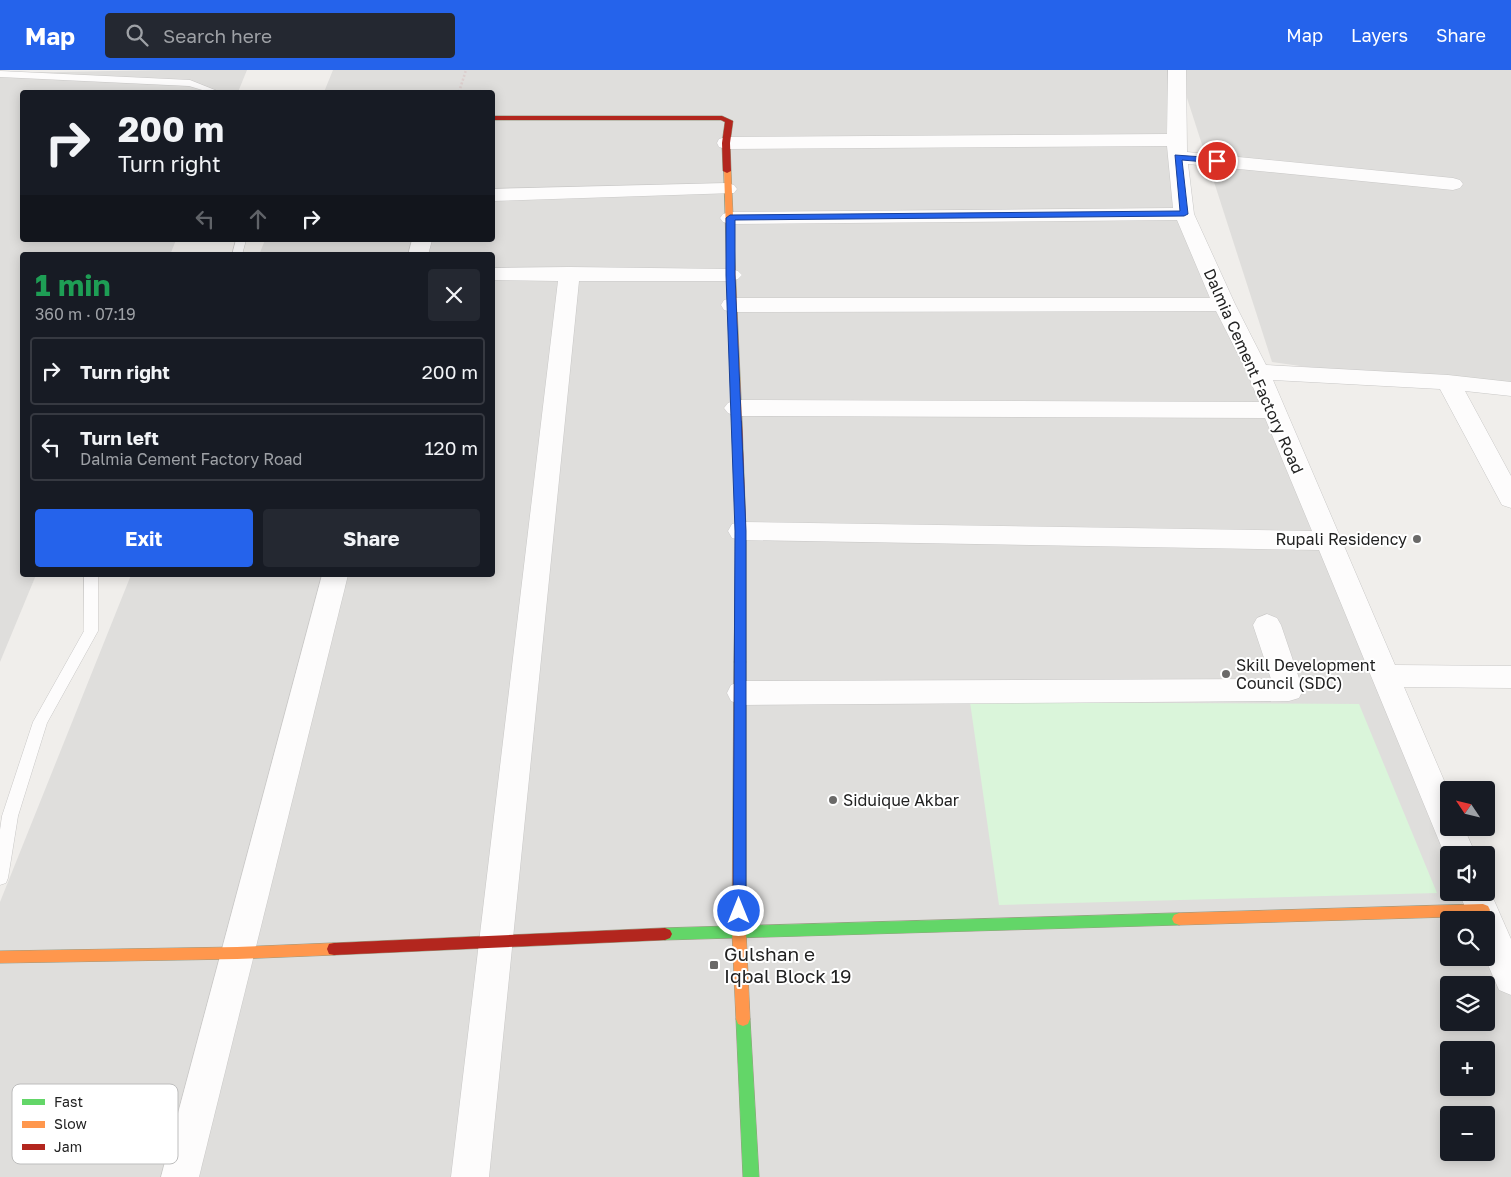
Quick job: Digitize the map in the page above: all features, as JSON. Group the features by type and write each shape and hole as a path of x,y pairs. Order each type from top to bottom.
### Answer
{"street":[{"name":"Dalmia Cement Factory Road","path":"1177,70 1177,148 1184,214 1224,304 1258,372 1456,846"},
{"path":"495,118 722,118 729,121 726,143 727,189 730,218 741,531 739,930 751,1177"},
{"path":"726,143 1177,148 1453,184"},
{"path":"495,195 727,189"},
{"path":"730,218 1184,214"},
{"path":"470,1177 569,273"},
{"path":"495,274 731,275"},
{"path":"732,305 1224,304"},
{"path":"1258,372 1448,382 1511,389"},
{"path":"1448,382 1511,499"},
{"path":"736,408 1274,410"},
{"path":"741,531 1328,541"},
{"path":"180,1177 334,577"},
{"path":"741,693 1289,690 1267,625"},
{"path":"1385,676 1511,677"},
{"path":"0,957 237,953 739,930 1479,901 1511,979"}],"lane":[{"path":"0,74 190,83 210,90"},
{"path":"0,878 10,816 40,722 91,631 92,577"}],"path":[{"path":"460,90 466,70"}],"shaded area":[{"path":"247,70 239,90 20,90 20,242 175,242 171,252 20,252 20,577 35,577 0,662 0,73"},
{"name":"Gulshan e Iqbal Block 19","path":"333,70 1170,70 1189,215 1445,846 1440,846 1440,901 1464,901 1456,911 1440,911 1440,966 1493,966 1511,988 1511,1177 0,1177 0,902 130,577 495,577 495,252 260,252 264,242 495,242 495,90 325,90"},
{"path":"1178,70 1511,70 1511,396 1272,362"}],"green space":[{"path":"970,702 1359,704 1437,893 999,905"}],"traffic: fast":[{"path":"665,934 1179,919"},
{"path":"743,1019 751,1177"}],"traffic: slow":[{"path":"727,171 737,421"},
{"path":"740,662 739,931 743,1019"},
{"path":"1179,919 1483,910"},
{"path":"0,957 237,953 334,949"}],"traffic: jam":[{"path":"495,118 722,118 729,121 726,143 727,171"},
{"path":"737,421 741,531 740,662"},
{"path":"334,949 665,934"}],"place":[{"name":"Rupali Residency","path":"1417,539"},
{"name":"Skill Development Council (SDC)","path":"1226,674"},
{"name":"Siduique Akbar","path":"833,800"},
{"name":"Gulshan e Iqbal Block 19","path":"714,965"}],"route":[{"path":"739,911 741,531 730,218 1184,214 1178,157 1217,161"}]}
